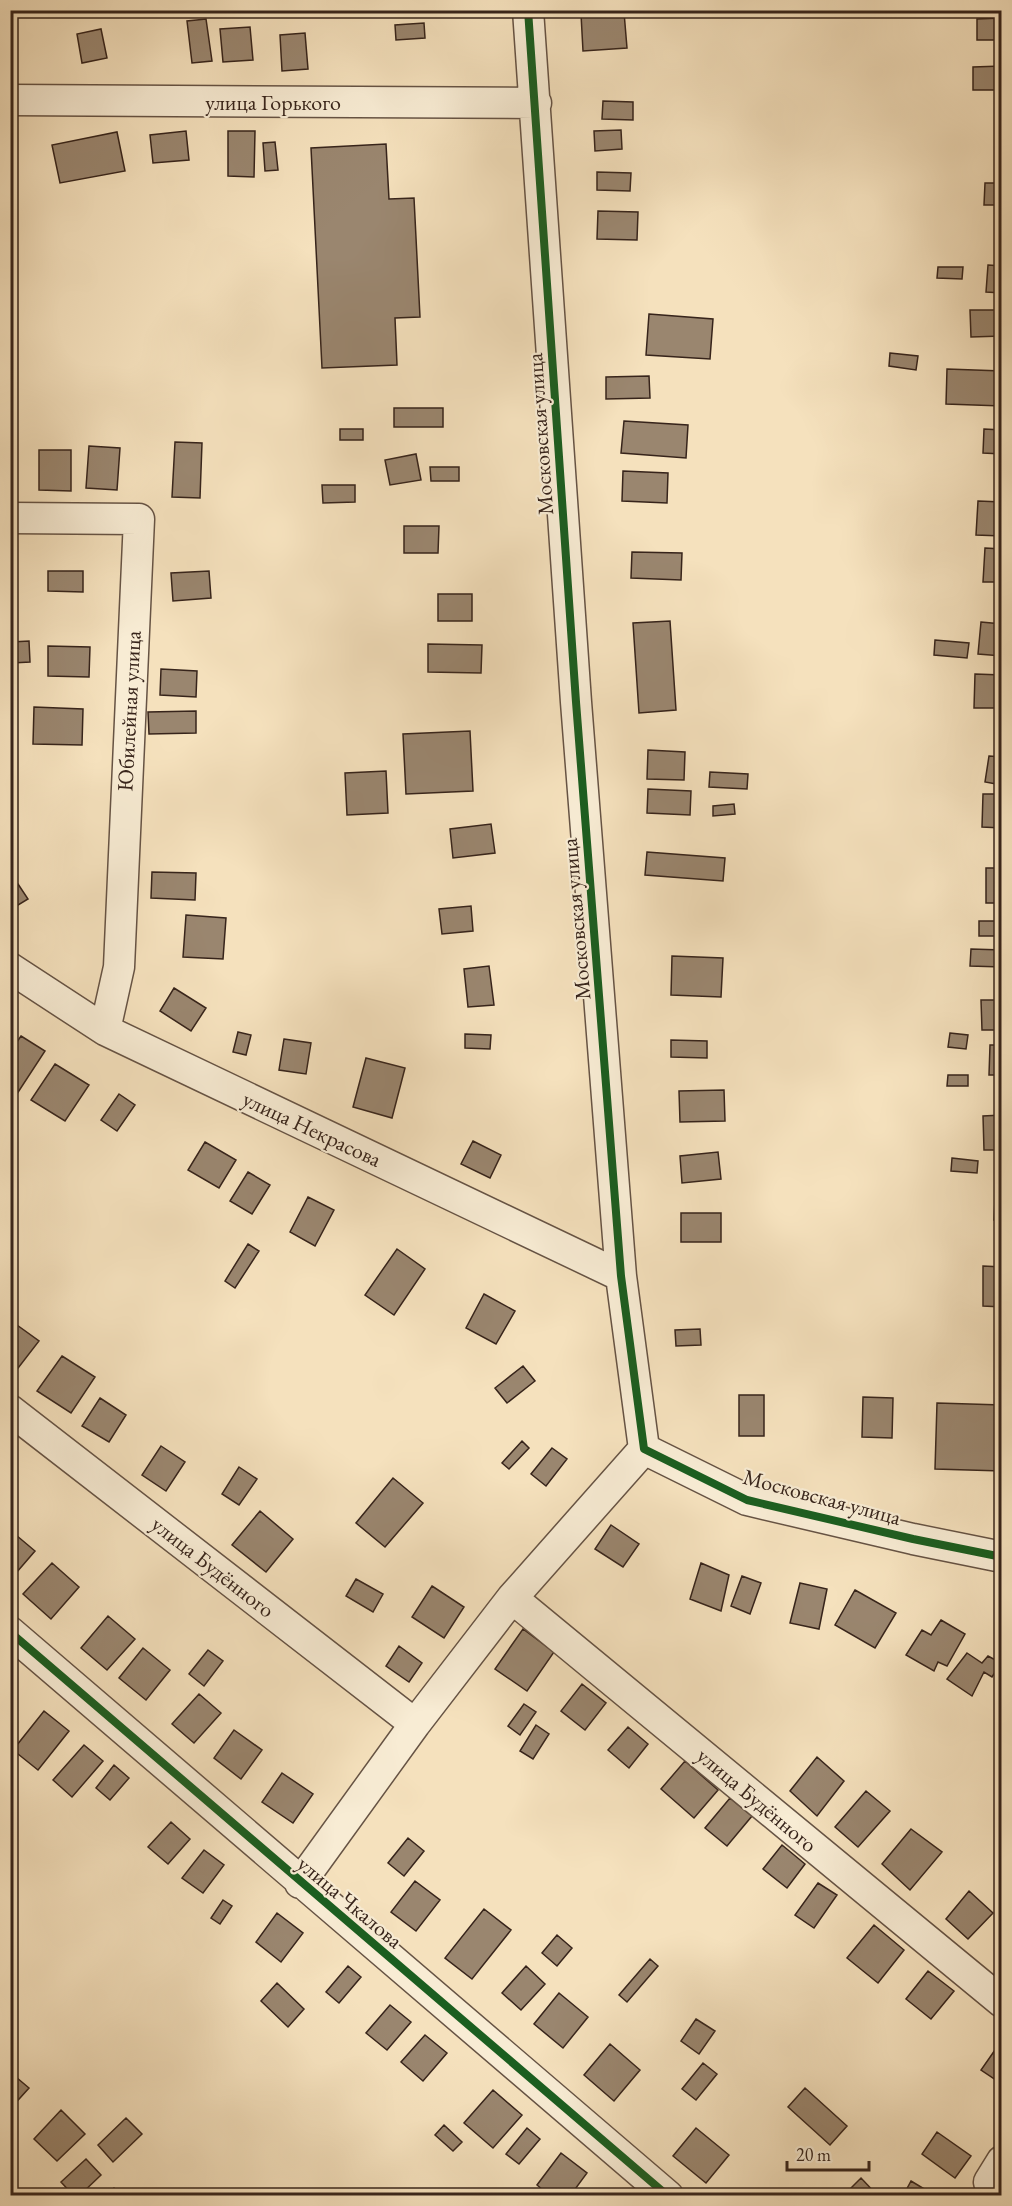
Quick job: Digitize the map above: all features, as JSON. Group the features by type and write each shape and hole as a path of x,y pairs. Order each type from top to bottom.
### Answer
{"street":[{"name":"Московская улица","path":"528,10 576,702 621,1276 644,1449 747,1500 913,1539 1002,1557"},
{"name":"улица Горького","path":"10,100 536,103"},
{"name":"Юбилейная улица","path":"10,518 139,519 118,967 105,1030"},
{"name":"улица Некрасова","path":"10,968 105,1030 621,1276"},
{"name":"улица Будённого","path":"10,1410 415,1724"},
{"path":"300,1883 415,1724 513,1598 644,1449"},
{"name":"улица Будённого","path":"513,1598 1002,2002"},
{"name":"улица Чкалова","path":"10,1632 300,1883 668,2196"},
{"path":"1002,2161 988,2182 1002,2194"}],"building":[{"path":"624,12 627,48 583,51 581,14"},
{"path":"1002,18 1002,40 977,40 977,19"},
{"path":"206,19 212,61 192,63 187,21"},
{"path":"424,23 425,38 396,40 395,25"},
{"path":"250,27 253,60 223,62 220,29"},
{"path":"101,29 107,58 82,63 77,34"},
{"path":"305,33 308,69 282,71 280,35"},
{"path":"1002,66 1002,90 973,90 973,67"},
{"path":"603,101 633,102 633,120 602,119"},
{"path":"621,130 622,149 595,151 594,131"},
{"path":"186,131 189,160 153,163 150,135"},
{"path":"228,131 255,131 254,177 228,176"},
{"path":"117,132 125,171 60,183 52,145"},
{"path":"275,142 278,170 265,171 263,143"},
{"path":"386,144 389,199 414,198 420,317 395,318 397,365 322,368 311,148"},
{"path":"597,172 631,173 630,191 597,190"},
{"path":"985,183 1002,183 1002,205 984,205"},
{"path":"598,211 638,212 637,240 597,239"},
{"path":"988,265 1002,266 1002,293 986,292"},
{"path":"938,267 963,267 962,279 937,278"},
{"path":"970,310 1002,310 1002,336 971,337"},
{"path":"649,314 713,319 710,359 646,355"},
{"path":"890,353 918,356 916,370 889,366"},
{"path":"947,369 1002,371 1002,406 946,404"},
{"path":"649,376 650,398 606,399 606,377"},
{"path":"394,408 443,408 443,427 394,427"},
{"path":"624,421 688,425 686,458 621,453"},
{"path":"340,429 363,429 363,440 340,440"},
{"path":"984,429 1002,430 1002,454 983,453"},
{"path":"175,442 202,443 200,498 172,497"},
{"path":"89,446 120,448 117,490 86,488"},
{"path":"39,450 71,450 71,491 39,490"},
{"path":"416,454 421,480 390,485 385,460"},
{"path":"430,467 459,467 459,481 431,481"},
{"path":"623,471 668,473 667,503 622,501"},
{"path":"322,485 355,485 355,502 323,503"},
{"path":"978,501 1002,502 1002,536 976,535"},
{"path":"404,526 439,526 438,553 404,553"},
{"path":"985,548 1002,549 1002,582 983,582"},
{"path":"632,552 682,553 681,580 631,578"},
{"path":"48,571 83,571 83,592 48,591"},
{"path":"209,571 211,598 173,601 171,573"},
{"path":"438,594 472,594 472,621 438,621"},
{"path":"670,621 676,710 639,713 633,623"},
{"path":"981,622 1002,624 1002,656 978,654"},
{"path":"935,640 969,643 967,658 934,655"},
{"path":"29,641 30,662 12,663 11,642"},
{"path":"428,644 482,645 481,673 428,672"},
{"path":"48,646 90,647 89,677 48,676"},
{"path":"161,669 197,671 196,697 160,695"},
{"path":"975,674 1002,675 1002,708 974,708"},
{"path":"34,707 83,709 82,745 33,744"},
{"path":"196,711 196,733 149,734 148,712"},
{"path":"470,731 473,791 406,794 403,734"},
{"path":"648,750 685,752 684,780 647,779"},
{"path":"989,756 1002,757 1002,785 985,782"},
{"path":"386,771 388,813 347,815 345,773"},
{"path":"710,772 748,774 747,789 709,787"},
{"path":"648,789 691,791 690,815 647,813"},
{"path":"983,794 1002,794 1002,828 982,827"},
{"path":"734,804 735,814 713,816 713,806"},
{"path":"491,824 495,853 453,858 450,829"},
{"path":"647,852 725,858 723,881 645,875"},
{"path":"986,868 1002,868 1002,903 986,903"},
{"path":"152,872 196,873 195,900 151,898"},
{"path":"18,884 28,899 10,910 10,889"},
{"path":"471,906 473,931 442,934 439,909"},
{"path":"186,915 226,918 223,959 183,957"},
{"path":"979,921 1002,921 1002,936 979,936"},
{"path":"971,949 1002,950 1002,967 970,966"},
{"path":"672,956 723,958 721,997 671,995"},
{"path":"489,966 494,1005 468,1007 464,969"},
{"path":"174,988 206,1008 191,1031 160,1011"},
{"path":"981,1000 1002,1000 1002,1030 982,1030"},
{"path":"238,1032 251,1035 246,1055 233,1052"},
{"path":"950,1033 968,1035 966,1049 948,1047"},
{"path":"465,1034 491,1035 490,1049 465,1048"},
{"path":"21,1036 45,1051 11,1103 10,1052"},
{"path":"284,1039 311,1043 306,1074 279,1070"},
{"path":"671,1040 707,1041 707,1058 671,1057"},
{"path":"990,1045 1002,1045 1002,1075 989,1075"},
{"path":"366,1058 405,1068 392,1118 353,1107"},
{"path":"55,1064 89,1085 65,1121 31,1100"},
{"path":"948,1075 968,1075 968,1086 947,1086"},
{"path":"724,1090 725,1121 680,1122 679,1091"},
{"path":"119,1094 135,1105 117,1131 101,1120"},
{"path":"1002,1115 1002,1150 984,1150 983,1116"},
{"path":"473,1141 501,1155 490,1178 461,1164"},
{"path":"205,1142 236,1160 219,1188 188,1170"},
{"path":"718,1152 721,1179 682,1183 680,1156"},
{"path":"952,1158 978,1161 977,1173 951,1171"},
{"path":"248,1172 270,1185 252,1214 230,1201"},
{"path":"996,1179 1002,1179 1002,1220 994,1220"},
{"path":"308,1197 334,1210 315,1246 290,1232"},
{"path":"681,1213 721,1213 721,1242 681,1242"},
{"path":"248,1244 259,1251 235,1288 225,1281"},
{"path":"397,1249 425,1269 394,1315 365,1295"},
{"path":"983,1266 1002,1267 1002,1307 983,1306"},
{"path":"484,1294 515,1311 496,1344 466,1328"},
{"path":"10,1320 39,1341 15,1372 10,1369"},
{"path":"700,1329 701,1345 676,1346 675,1330"},
{"path":"62,1356 95,1377 71,1413 37,1391"},
{"path":"523,1366 535,1381 507,1403 495,1388"},
{"path":"739,1395 764,1395 764,1436 739,1436"},
{"path":"863,1397 893,1398 892,1438 862,1437"},
{"path":"100,1398 126,1415 109,1442 82,1426"},
{"path":"937,1403 1002,1405 1002,1471 935,1469"},
{"path":"522,1441 529,1448 509,1469 502,1463"},
{"path":"161,1446 185,1462 166,1491 142,1475"},
{"path":"552,1448 567,1459 546,1486 531,1474"},
{"path":"239,1467 257,1479 239,1505 222,1494"},
{"path":"393,1478 423,1503 385,1547 356,1523"},
{"path":"260,1511 293,1539 266,1572 232,1545"},
{"path":"611,1525 639,1544 623,1567 595,1549"},
{"path":"10,1530 35,1551 10,1580"},
{"path":"52,1563 79,1587 51,1619 23,1594"},
{"path":"701,1563 729,1575 721,1611 690,1599"},
{"path":"742,1576 761,1583 750,1614 731,1606"},
{"path":"356,1579 383,1594 373,1612 346,1596"},
{"path":"800,1583 827,1589 819,1629 790,1623"},
{"path":"432,1586 464,1607 444,1638 412,1617"},
{"path":"855,1590 896,1613 875,1648 835,1625"},
{"path":"108,1616 135,1639 107,1670 81,1648"},
{"path":"941,1620 965,1634 947,1666 938,1662 934,1671 906,1655 922,1630 931,1635"},
{"path":"523,1629 554,1652 527,1691 495,1669"},
{"path":"399,1646 422,1663 409,1682 386,1666"},
{"path":"143,1648 170,1670 146,1700 119,1678"},
{"path":"208,1650 223,1661 204,1686 189,1674"},
{"path":"967,1653 982,1663 988,1656 1001,1663 992,1677 984,1672 972,1696 947,1679"},
{"path":"582,1684 606,1703 585,1730 561,1711"},
{"path":"199,1694 221,1713 194,1743 172,1724"},
{"path":"524,1704 536,1712 520,1735 508,1726"},
{"path":"44,1711 69,1731 38,1770 13,1750"},
{"path":"536,1725 549,1734 533,1759 520,1751"},
{"path":"628,1727 648,1744 629,1768 608,1750"},
{"path":"234,1730 262,1750 241,1779 214,1758"},
{"path":"84,1745 103,1761 72,1797 53,1780"},
{"path":"817,1757 844,1781 817,1816 790,1791"},
{"path":"685,1761 718,1790 694,1818 661,1789"},
{"path":"114,1765 129,1778 110,1800 96,1788"},
{"path":"282,1773 313,1794 293,1823 262,1802"},
{"path":"866,1791 890,1811 858,1847 835,1827"},
{"path":"730,1798 752,1816 727,1846 705,1828"},
{"path":"171,1822 190,1839 168,1864 148,1847"},
{"path":"911,1829 942,1852 910,1890 882,1864"},
{"path":"408,1838 424,1851 404,1876 388,1863"},
{"path":"782,1845 805,1864 787,1888 763,1869"},
{"path":"204,1850 224,1865 203,1893 182,1878"},
{"path":"415,1881 440,1900 416,1931 391,1912"},
{"path":"818,1883 837,1895 814,1928 795,1915"},
{"path":"969,1891 993,1913 968,1939 946,1919"},
{"path":"223,1900 232,1906 220,1924 211,1918"},
{"path":"484,1909 511,1930 472,1979 445,1958"},
{"path":"277,1913 303,1933 281,1962 256,1942"},
{"path":"874,1925 904,1950 878,1983 847,1958"},
{"path":"557,1935 572,1948 557,1966 542,1953"},
{"path":"650,1959 658,1966 627,2002 619,1995"},
{"path":"348,1966 361,1977 339,2003 326,1992"},
{"path":"526,1966 545,1984 521,2010 502,1993"},
{"path":"928,1971 954,1991 931,2019 906,1999"},
{"path":"277,1983 304,2009 288,2027 261,2001"},
{"path":"559,1993 588,2017 563,2048 534,2024"},
{"path":"390,2005 411,2022 387,2050 366,2033"},
{"path":"696,2019 715,2031 699,2054 681,2041"},
{"path":"425,2035 447,2053 423,2081 401,2062"},
{"path":"1002,2040 1002,2084 981,2070"},
{"path":"610,2044 640,2070 614,2101 584,2075"},
{"path":"703,2063 717,2074 696,2100 682,2089"},
{"path":"10,2072 29,2088 10,2109"},
{"path":"805,2088 847,2126 830,2145 788,2107"},
{"path":"493,2090 522,2115 493,2148 464,2123"},
{"path":"61,2110 85,2134 57,2161 34,2139"},
{"path":"126,2118 142,2134 113,2162 98,2145"},
{"path":"444,2125 462,2142 453,2151 435,2135"},
{"path":"527,2128 540,2139 519,2164 506,2154"},
{"path":"696,2128 729,2155 706,2183 673,2156"},
{"path":"937,2132 971,2156 955,2178 922,2154"},
{"path":"561,2153 587,2173 570,2196 550,2196 537,2185"},
{"path":"86,2159 101,2175 79,2196 74,2196 61,2182"},
{"path":"861,2178 878,2196 843,2196"},
{"path":"911,2181 936,2196 903,2196"},
{"path":"114,2188 123,2196 108,2196"}],"cycle path":[{"path":"528,10 576,702 621,1276 644,1449 747,1500 913,1539 1002,1557"},
{"path":"10,1632 668,2196"}]}
